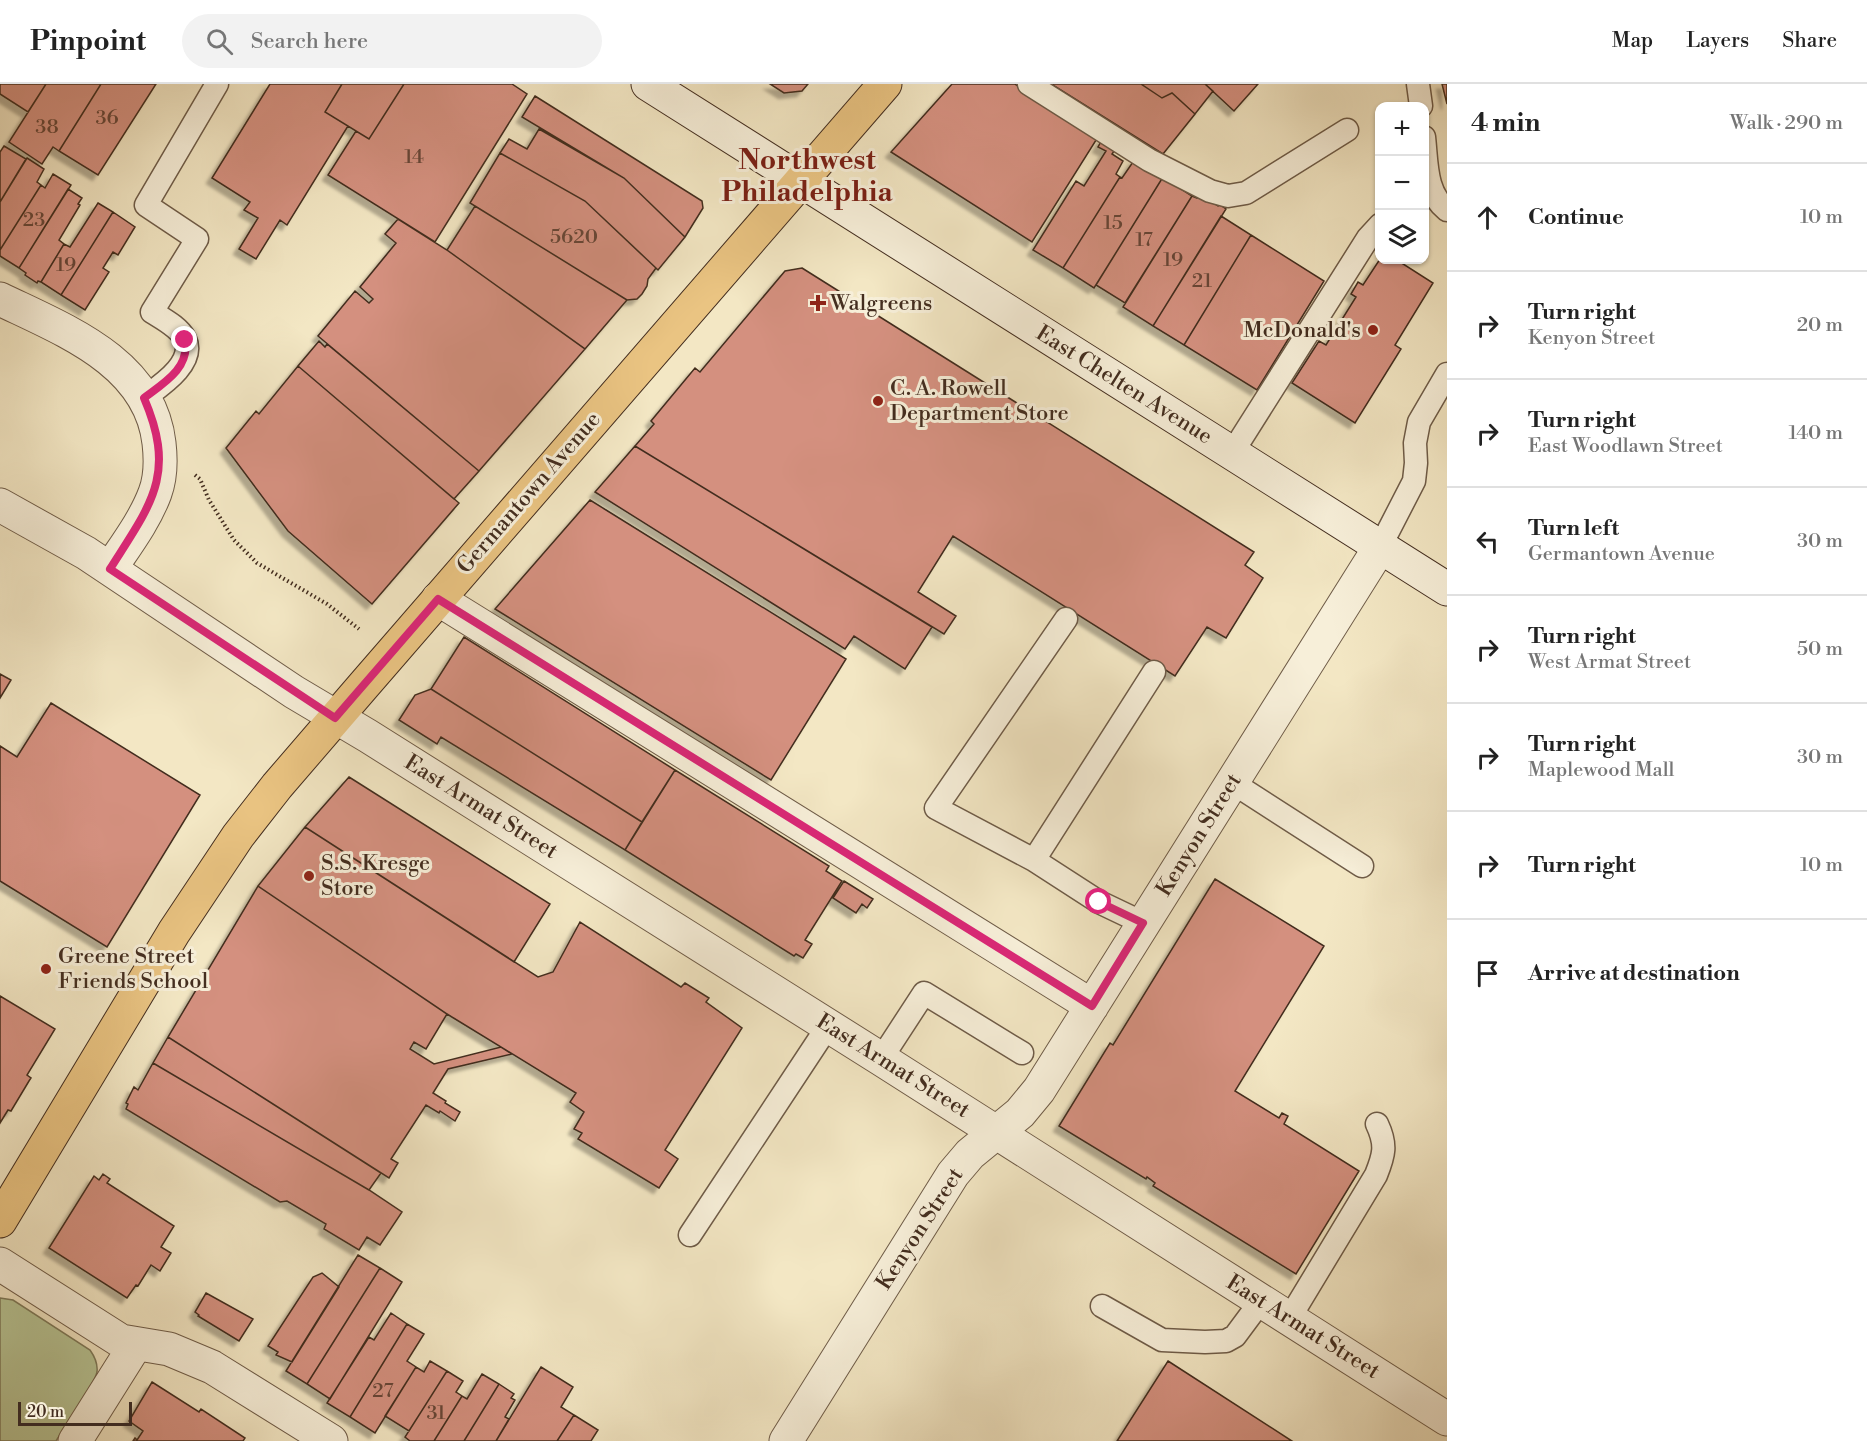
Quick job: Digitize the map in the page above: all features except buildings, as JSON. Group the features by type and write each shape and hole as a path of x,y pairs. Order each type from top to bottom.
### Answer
{"main road":[{"name":"Germantown Avenue","path":"0,1221 206,882 238,836 335,718 885,84"}],"street":[{"name":"East Chelten Avenue","path":"648,84 1447,589"},
{"path":"0,299 95,348 117,364 144,398 158,436 160,472 156,491 148,509 110,569"},
{"name":"East Armat Street","path":"0,505 110,569 335,718 384,746 996,1131 1447,1419"},
{"name":"Kenyon Street","path":"786,1441 953,1174 970,1154 1020,1113 1039,1090 1380,547"},
{"path":"438,599 1092,1006"},
{"path":"0,1264 121,1341 169,1348 212,1367 331,1441"},
{"path":"75,1441 136,1344"}],"lane":[{"path":"144,398 172,377 181,364 186,349 185,340 176,328 152,312 197,239 146,205 217,84"},
{"path":"1029,84 1149,160 1210,191 1228,196 1246,193 1347,130"},
{"path":"1429,192 1447,210"},
{"path":"1232,453 1375,230"},
{"path":"1380,547 1414,481 1416,463 1414,443 1419,422 1447,374"},
{"path":"1066,620 936,808 1034,860 1099,902 1143,923"},
{"path":"1034,860 1154,672"},
{"path":"1233,783 1362,866"},
{"path":"881,1059 924,993 1022,1053"},
{"path":"690,1235 828,1026"},
{"path":"1289,1319 1376,1175 1383,1158 1384,1139 1377,1124"},
{"path":"1102,1306 1162,1340 1205,1342 1226,1341 1235,1336 1261,1301"}],"path":[{"path":"192,473 200,479 209,500 234,540 257,563 327,604 358,629"}],"green space":[{"path":"0,1298 13,1300 90,1350 96,1360 95,1379 56,1441 0,1441"}],"place":[{"name":"Walgreens","path":"818,303"},
{"name":"McDonald's","path":"1373,330"},
{"name":"C. A. Rowell Department Store","path":"878,401"},
{"name":"S.S. Kresge Store","path":"309,876"},
{"name":"Greene Street Friends School","path":"46,969"}],"district":[{"name":"Northwest Philadelphia","path":"807,176"}],"route":[{"path":"185,340 186,349 181,364 172,377 144,398 153,417 158,436 160,472 156,491 148,509 110,569 335,718 438,599 1092,1006 1143,923 1099,902"}]}
